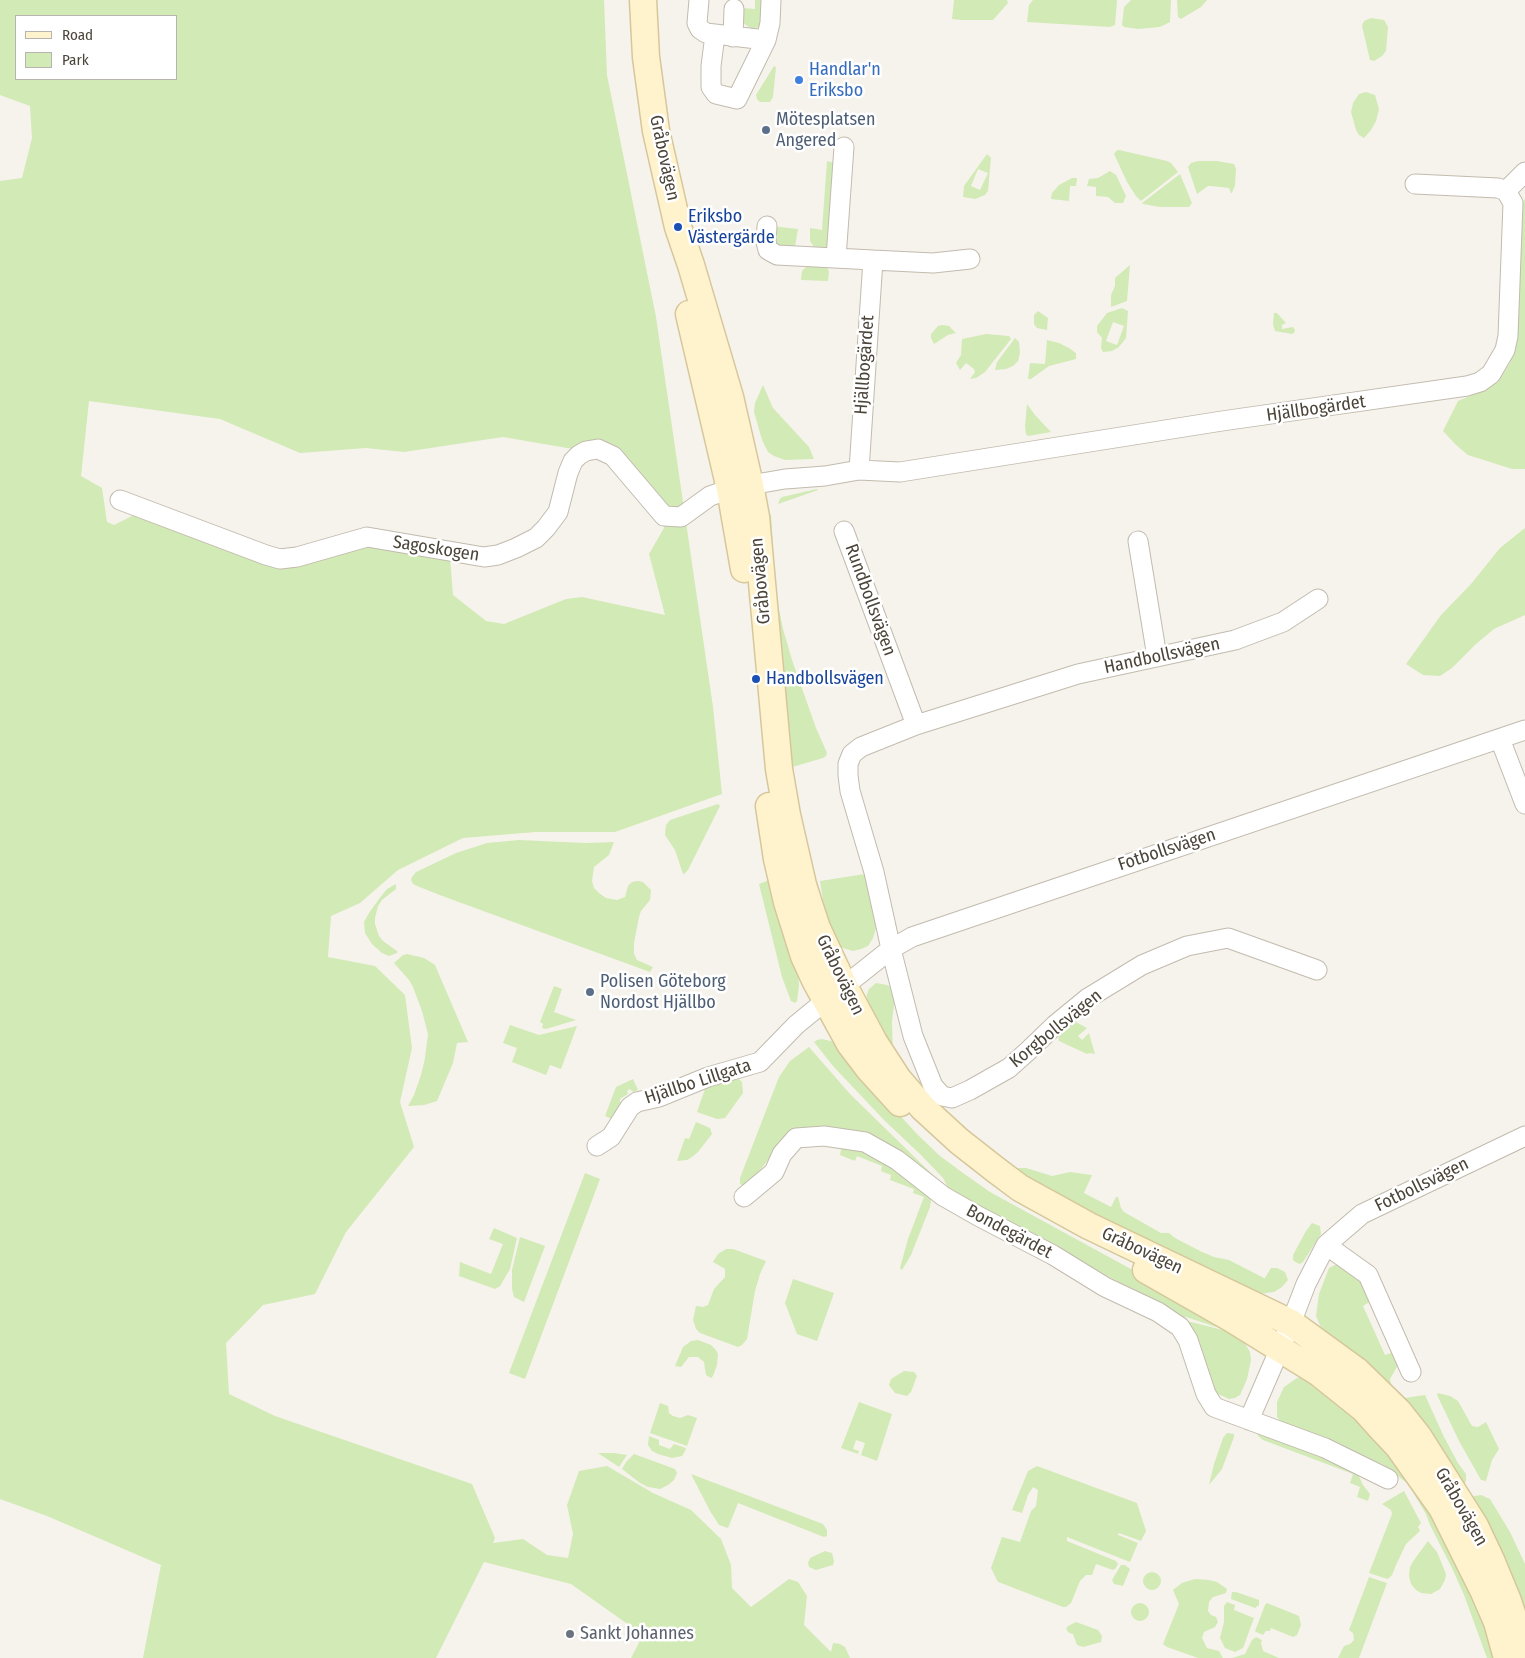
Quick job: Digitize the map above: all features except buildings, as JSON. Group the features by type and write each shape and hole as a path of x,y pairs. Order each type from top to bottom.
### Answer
{"main road":[{"name":"Gråbovägen","path":"625,0 630,42 649,144 740,487 756,517 779,769 787,815 803,885 850,1044 869,1070 930,1134 982,1176 1016,1198 1280,1348 1319,1373 1364,1410 1398,1446 1442,1508 1484,1592 1497,1622 1507,1658"},
{"name":"Gråbovägen","path":"643,0 646,57 656,131 678,227 730,397 740,487"},
{"name":"Gråbovägen","path":"835,994 874,1042 898,1079 923,1108 959,1141 1020,1188 1082,1222 1291,1323 1357,1371 1399,1412 1418,1436 1462,1504 1491,1560 1508,1601 1525,1653"}],"street":[{"path":"699,0 697,24 706,33 766,40"},
{"path":"734,9 711,66 711,87 716,94 737,99 766,40 770,23 771,0"},
{"path":"836,258 844,147"},
{"path":"1415,184 1490,186 1506,191 1525,172"},
{"name":"Hjällbogärdet","path":"740,487 785,479 825,476 859,470 900,472 1222,421 1441,391 1480,382 1490,374 1498,363 1505,350 1508,336 1513,203 1506,191"},
{"path":"767,226 766,242 768,250 777,255 933,263 970,258"},
{"name":"Hjällbogärdet","path":"859,470 873,260"},
{"name":"Sagoskogen","path":"120,500 280,559 310,554 367,537 484,557 498,555 536,538 554,520 573,461 586,451 598,449 613,456 664,516 671,518 681,517 710,496 740,487"},
{"name":"Rundbollsvägen","path":"844,531 916,725"},
{"path":"1138,541 1158,657"},
{"name":"Handbollsvägen","path":"890,949 874,872 850,791 848,764 852,754 861,747 916,725 1078,674 1235,640 1283,622 1318,599"},
{"name":"Fotbollsvägen","path":"835,994 890,949 912,937 1028,896 1525,730"},
{"path":"1500,739 1525,804"},
{"name":"Korgbollsvägen","path":"890,949 905,1009 933,1086 942,1096 952,1098 1009,1068 1055,1025 1088,998 1142,966 1187,946 1228,938 1317,970"},
{"name":"Hjällbo Lillgata","path":"597,1146 611,1137 630,1107 638,1102 659,1097 708,1077 760,1062 796,1025 835,994"},
{"name":"Bondegärdet","path":"744,1197 774,1172 782,1154 796,1138 824,1136 865,1142 897,1160 942,1196 1053,1255 1105,1287 1158,1312 1180,1327 1188,1340 1206,1394 1214,1407 1325,1448 1388,1479"},
{"name":"Fotbollsvägen","path":"1280,1348 1306,1284 1326,1245 1362,1214 1525,1136"},
{"path":"1326,1245 1368,1275 1411,1372"},
{"path":"1249,1420 1280,1348"}],"green space":[{"path":"0,0 604,0 607,75 656,317 713,707 722,794 615,832 536,832 463,838 398,870 360,903 331,916 328,957 375,966 405,995 412,1048 400,1102 414,1147 346,1232 315,1294 263,1305 226,1343 229,1394 275,1416 472,1484 495,1538 493,1543 523,1539 547,1555 568,1558 573,1534 567,1505 579,1471 607,1466 653,1493 691,1510 721,1539 731,1565 732,1588 751,1607 789,1579 798,1582 807,1596 804,1625 831,1652 833,1643 840,1644 845,1647 850,1658 631,1658 643,1635 571,1584 484,1562 436,1658 143,1658 161,1565 47,1516 0,1499 0,181 22,178 32,138 30,106 0,95","holes":["89,401 220,419 300,453 366,448 404,452 503,437 602,454 662,504 664,528 649,554 665,615 582,597 566,599 504,624 486,621 453,595 450,557 363,541 275,563 138,513 114,525 107,522 102,488 81,476"]},
{"path":"755,0 765,0 763,21 759,27 752,29 743,23 742,8 755,9"},
{"path":"954,0 1007,0 1008,3 993,20 962,20 952,19"},
{"path":"1033,0 1116,0 1115,25 1110,27 1027,22 1029,5"},
{"path":"1131,0 1171,0 1170,22 1160,27 1138,29 1124,27 1122,25 1124,7"},
{"path":"1177,0 1207,0 1201,7 1181,19 1178,17"},
{"path":"1371,18 1384,20 1388,27 1386,51 1374,61 1370,60 1362,26 1364,21"},
{"path":"774,66 776,67 773,97 770,102 760,102 756,95"},
{"path":"1366,92 1375,95 1379,109 1376,121 1364,138 1356,130 1351,112 1353,103 1359,94"},
{"path":"1119,150 1167,161 1178,172 1141,201 1127,182 1114,154"},
{"path":"987,154 991,158 988,191 985,195 975,199 963,197 964,186","holes":["978,169 988,173 980,190 971,186"]},
{"path":"827,161 835,163 828,249 818,249 810,241 810,228 822,230"},
{"path":"1217,161 1234,164 1236,169 1235,185 1232,193 1229,188 1208,186 1197,194 1188,167 1191,163"},
{"path":"1110,171 1116,175 1126,196 1123,203 1115,203 1108,197 1096,196 1096,187 1087,186 1089,179 1098,178"},
{"path":"1180,174 1192,203 1189,207 1160,207 1142,203"},
{"path":"1072,178 1077,178 1076,186 1070,186 1069,201 1051,199 1052,193 1059,185"},
{"path":"1525,199 1525,469 1512,469 1468,455 1443,431 1458,401 1498,382 1510,363 1516,342 1519,300 1517,256 1519,206"},
{"path":"771,226 798,229 795,247 776,246"},
{"path":"808,265 827,266 829,272 828,281 801,280 802,271"},
{"path":"1130,265 1127,301 1111,307 1111,295 1115,286 1115,278"},
{"path":"1122,308 1128,311 1126,338 1119,347 1112,351 1103,352 1101,348 1102,338 1097,332 1097,326 1107,313","holes":["1113,322 1124,326 1117,345 1106,341"]},
{"path":"1038,311 1048,318 1047,330 1037,328 1034,324 1034,315"},
{"path":"1274,313 1277,313 1286,323 1282,325 1282,329 1293,327 1294,333 1275,331 1273,324"},
{"path":"938,326 949,326 956,333 948,335 934,344 931,334"},
{"path":"986,334 1009,336 1011,339 985,372 976,378 970,379 975,372 974,369 966,363 960,370 956,363 961,355 962,339"},
{"path":"1015,338 1019,342 1020,353 1018,361 1006,369 995,370 997,362"},
{"path":"1047,340 1069,348 1076,353 1076,359 1049,366 1031,379 1028,379 1030,363 1045,364"},
{"path":"763,385 773,408 809,447 814,459 785,460 768,452 762,440 754,412 755,403"},
{"path":"1027,404 1051,432 1028,436 1026,434"},
{"path":"818,490 778,504 782,497"},
{"path":"771,514 776,595 783,629 816,728 827,753 823,758 789,768 769,519"},
{"path":"1525,528 1525,615 1494,629 1452,668 1440,676 1423,675 1406,664 1441,615 1471,584 1500,548"},
{"path":"718,804 720,806 688,870 683,874 675,850 665,835 666,825 670,820"},
{"path":"519,840 585,843 614,842 609,855 594,867 592,881 594,888 599,893 606,898 617,900 625,897 628,886 632,882 643,882 651,890 650,900 641,911 639,917 634,943 634,954 637,960 653,967 650,972 445,897 413,884 411,880 416,872 456,853 487,843"},
{"path":"865,874 876,918 876,928 868,946 853,951 836,946 828,931 820,881"},
{"path":"772,879 798,969 799,986 795,1003 791,1001 782,977 759,884"},
{"path":"396,884 396,889 382,900 378,906 375,918 379,936 397,951 397,953 389,956 382,953 372,944 365,933 364,922 387,889"},
{"path":"407,954 424,958 435,965 468,1042 457,1043 453,1063 437,1101 424,1105 408,1106 421,1075 428,1034 413,987 394,963"},
{"path":"876,983 892,988 895,996 892,1022 893,1053 866,1002 869,989"},
{"path":"554,986 562,989 554,1012 576,1020 546,1029 542,1028 543,1024 540,1022"},
{"path":"1072,1020 1087,1028 1078,1036 1082,1040 1089,1033 1095,1054 1087,1054 1059,1041 1058,1036"},
{"path":"510,1025 539,1035 577,1026 561,1069 550,1065 546,1075 512,1062 517,1048 503,1043"},
{"path":"822,1039 835,1042 918,1135 940,1156 963,1173 990,1192 1151,1280 1231,1329 1216,1327 1182,1317 949,1189 943,1178 833,1066 814,1042"},
{"path":"809,1047 850,1094 936,1178 891,1149 788,1134 754,1178 744,1186 740,1184 740,1178 779,1077 790,1061"},
{"path":"731,1078 738,1078 742,1082 743,1093 725,1118 717,1119 697,1112 705,1089"},
{"path":"633,1079 638,1090 633,1092 630,1089 627,1091 628,1094 620,1099 624,1106 612,1119 605,1116 616,1087"},
{"path":"696,1122 710,1128 712,1134 692,1157 687,1160 677,1161 685,1138 689,1139"},
{"path":"842,1145 867,1150 930,1197 930,1207 911,1255 902,1270 900,1268 908,1239 924,1197 913,1193 914,1189 890,1180 891,1175 881,1171 882,1166 857,1156 855,1161 840,1155"},
{"path":"1011,1168 1026,1168 1052,1176 1070,1172 1092,1175 1084,1193 1111,1207 1116,1197 1118,1197 1124,1212 1161,1233 1169,1233 1200,1251 1214,1257 1229,1260 1264,1278 1271,1268 1277,1268 1285,1272 1288,1280 1274,1292 1259,1294 1127,1234"},
{"path":"585,1173 600,1179 525,1379 509,1373"},
{"path":"1312,1223 1320,1226 1321,1234 1303,1262 1297,1263 1293,1260 1293,1255"},
{"path":"494,1228 517,1238 510,1269 500,1286 495,1289 459,1276 460,1262 491,1274 503,1244 489,1239"},
{"path":"520,1237 545,1246 524,1302 514,1297 512,1289 512,1270"},
{"path":"726,1249 733,1249 766,1261 755,1291 747,1339 738,1347 700,1333 696,1329 693,1320 696,1306 703,1307 708,1305 714,1289 725,1277 725,1269 713,1262 718,1254"},
{"path":"1337,1264 1360,1278 1373,1300 1363,1306 1385,1355 1397,1351 1398,1365 1390,1379 1392,1389 1405,1398 1425,1395 1444,1437 1466,1474 1466,1481 1462,1488 1323,1332 1316,1316 1319,1294 1329,1268"},
{"path":"793,1279 834,1293 817,1341 797,1334 785,1303"},
{"path":"1185,1322 1231,1332 1244,1342 1250,1352 1251,1360 1247,1379 1240,1395 1229,1399 1216,1393"},
{"path":"698,1340 711,1345 718,1354 717,1365 711,1378 706,1375 704,1362 698,1357 689,1357 681,1367 675,1366 683,1347 691,1341"},
{"path":"904,1371 914,1372 917,1376 911,1392 907,1396 895,1393 889,1385 891,1379"},
{"path":"1304,1377 1318,1381 1412,1475 1473,1590 1495,1658 1487,1658 1452,1568 1426,1514 1408,1484 1384,1465 1281,1422 1277,1417 1277,1402 1284,1387 1297,1378"},
{"path":"1438,1393 1450,1396 1458,1401 1472,1426 1478,1427 1486,1422 1499,1449 1492,1460 1486,1481 1481,1480 1459,1441 1438,1397"},
{"path":"859,1402 892,1414 877,1461 861,1455 865,1443 856,1440 853,1449 859,1451 858,1454 841,1448"},
{"path":"660,1403 668,1406 669,1413 673,1416 680,1418 688,1415 697,1418 687,1446 650,1433"},
{"path":"1257,1432 1356,1470 1363,1485 1370,1494 1368,1501 1357,1497 1360,1487 1350,1483 1353,1474 1263,1440 1258,1436"},
{"path":"1227,1433 1234,1434 1234,1437 1222,1469 1209,1485 1223,1438"},
{"path":"649,1436 659,1440 659,1445 670,1449 674,1444 686,1448 685,1451 682,1456 672,1458 658,1454 652,1451 648,1445"},
{"path":"598,1453 614,1453 627,1455 619,1467"},
{"path":"634,1454 675,1469 677,1473 674,1480 660,1489 648,1487 640,1483 622,1469"},
{"path":"1037,1466 1137,1503 1146,1531 1141,1541 1119,1533 1118,1535 1138,1543 1130,1562 1067,1537 1067,1541 1116,1561 1118,1564 1113,1570 1096,1564 1092,1575 1086,1575 1080,1581 1071,1603 1066,1607 998,1582 991,1568 1002,1537 1020,1542 1031,1511 1036,1506 1038,1490 1033,1487 1022,1513 1012,1510 1028,1471"},
{"path":"691,1474 823,1524 827,1530 827,1536 824,1537 738,1503 728,1528 719,1525"},
{"path":"1404,1491 1421,1523 1418,1527 1420,1531 1406,1544 1392,1575 1388,1579 1369,1573 1392,1514 1391,1510 1382,1504"},
{"path":"1481,1495 1490,1499 1510,1532 1525,1564 1525,1628 1470,1499"},
{"path":"1428,1541 1437,1552 1446,1574 1440,1589 1431,1594 1421,1593 1416,1590 1411,1584 1409,1576 1410,1567"},
{"path":"825,1551 832,1553 833,1565 816,1570 809,1567 810,1558"},
{"path":"1121,1565 1125,1565 1130,1569 1123,1586 1114,1584 1112,1580"},
{"path":"1152,1572 1158,1575 1161,1581 1158,1587 1152,1590 1146,1587 1143,1581 1146,1575"},
{"path":"1369,1577 1387,1583 1359,1658 1338,1658 1344,1646 1354,1640 1353,1633 1349,1630"},
{"path":"1195,1579 1217,1582 1227,1589 1226,1593 1213,1597 1209,1602 1208,1611 1216,1617 1218,1622 1215,1627 1204,1632 1202,1638 1207,1648 1219,1651 1223,1658 1198,1658 1163,1644 1179,1604 1173,1590 1182,1583"},
{"path":"1232,1592 1259,1600 1259,1605 1255,1608 1231,1599"},
{"path":"1227,1602 1235,1605 1234,1610 1254,1618 1243,1648 1235,1652 1225,1648 1220,1638 1224,1622 1224,1606"},
{"path":"1140,1603 1146,1606 1149,1612 1146,1618 1140,1621 1134,1618 1131,1612 1134,1606"},
{"path":"1267,1603 1299,1616 1301,1625 1297,1635 1293,1637 1271,1628 1270,1631 1266,1631 1263,1635 1255,1631"},
{"path":"1076,1622 1098,1630 1102,1636 1101,1642 1083,1647 1077,1645 1073,1634 1069,1633 1066,1629"},
{"path":"1256,1637 1262,1640 1263,1651 1279,1658 1232,1658 1245,1654 1252,1640"}],"place":[{"name":"Handlar'n Eriksbo","path":"799,80"},
{"name":"Mötesplatsen Angered","path":"766,130"},
{"name":"Eriksbo Västergärde","path":"678,227"},
{"name":"Handbollsvägen","path":"756,679"},
{"name":"Polisen Göteborg Nordost Hjällbo","path":"590,992"},
{"name":"Sankt Johannes","path":"570,1634"}]}
